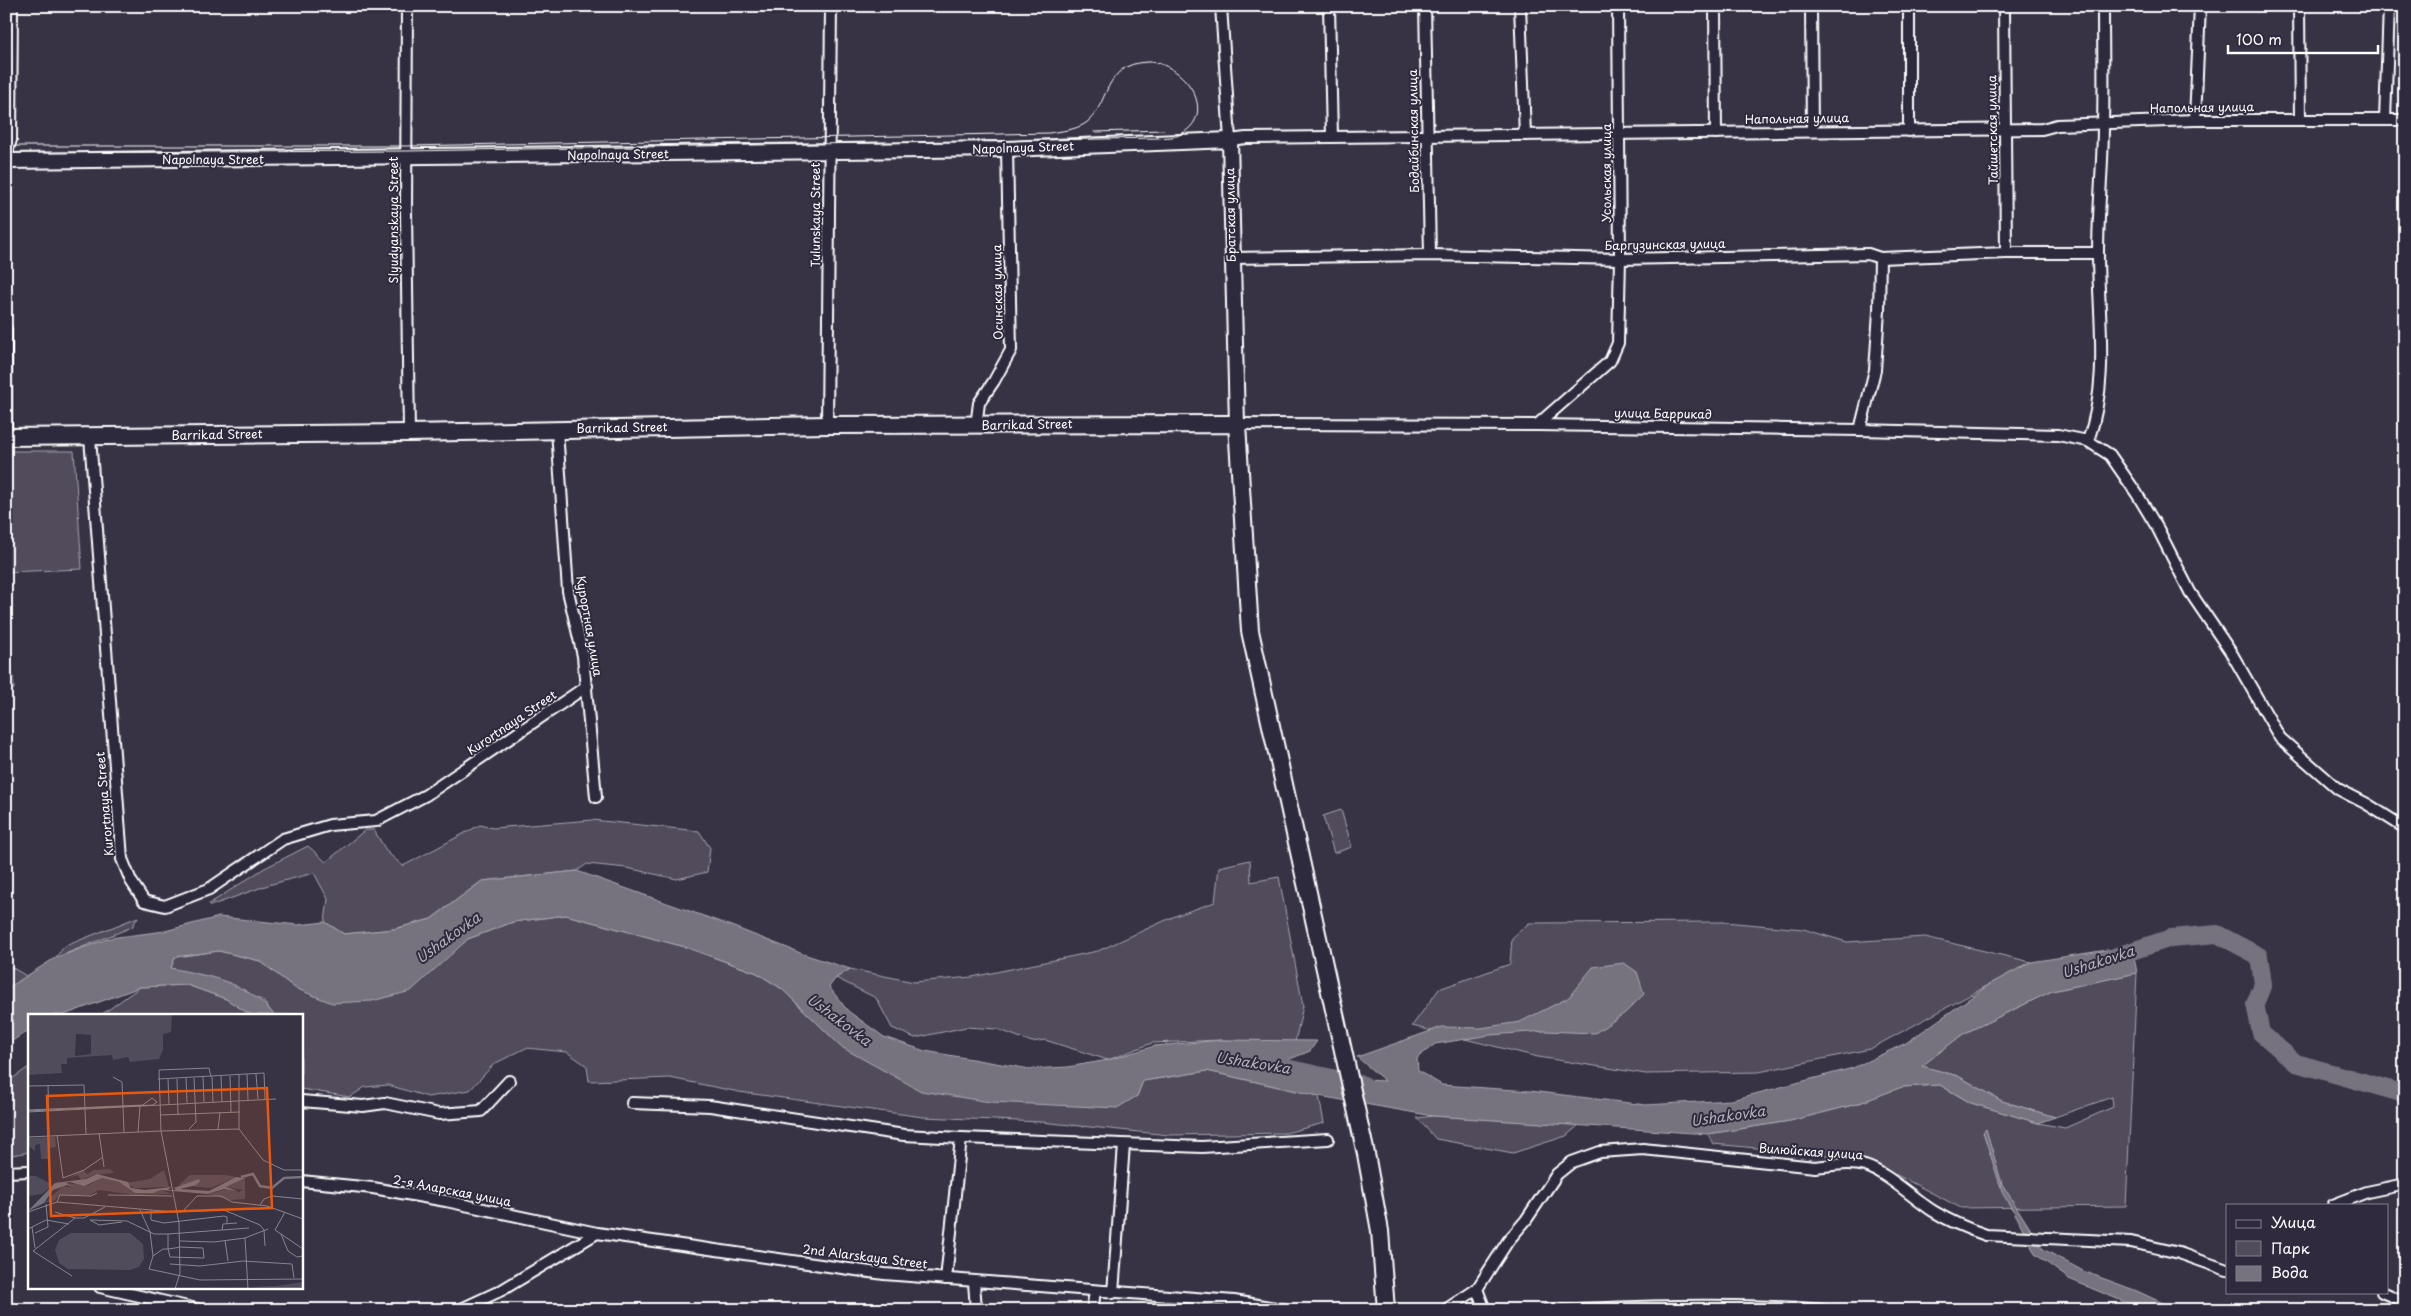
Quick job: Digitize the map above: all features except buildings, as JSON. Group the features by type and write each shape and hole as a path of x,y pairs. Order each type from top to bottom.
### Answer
{"main road":[{"name":"Barrikad Street","path":"6,438 827,425 1237,424"},
{"path":"1237,424 1250,631 1366,1154 1380,1231 1386,1310"}],"street":[{"path":"6,156 11,140 12,6"},
{"name":"Slyudyanskaya Street","path":"407,6 406,158 409,433"},
{"name":"Tulunskaya Street","path":"827,425 831,6"},
{"name":"Братская улица","path":"1221,6 1230,140 1237,424"},
{"path":"1330,6 1332,137"},
{"name":"Бодайбинская улица","path":"1425,6 1426,136 1430,255"},
{"path":"1520,6 1524,135"},
{"name":"Усольская улица","path":"1537,425 1610,361 1618,343 1620,259 1618,6"},
{"path":"1715,6 1716,133"},
{"path":"1811,6 1812,132"},
{"path":"1909,6 1910,130"},
{"name":"Тайшетская улица","path":"2004,6 2006,253"},
{"path":"2103,6 2103,123 2098,253 2102,308 2102,375 2094,423 2088,441 2110,456 2137,494 2158,529 2190,592 2232,654 2280,738 2338,789 2405,828"},
{"path":"2195,120 2200,6"},
{"path":"2299,6 2300,120"},
{"path":"2385,120 2389,6"},
{"name":"Напольная улица","path":"1230,140 1246,138 2042,129 2057,126 2103,123 2195,120 2405,120"},
{"name":"Napolnaya Street","path":"6,162 1007,149 1230,140"},
{"name":"Осинская улица","path":"976,426 979,403 1011,350 1007,149"},
{"name":"Баргузинская улица","path":"1232,258 1430,255 1620,259 1868,254 1880,258 2006,253 2098,253"},
{"path":"1860,430 1875,370 1880,311 1880,258"},
{"path":"6,329 6,438"},
{"name":"улица Баррикад","path":"1237,424 1537,425 1860,430 2058,435 2088,441"},
{"name":"Курортная улица","path":"556,430 568,591 583,656 596,797"},
{"name":"Kurortnaya Street","path":"90,436 122,859 131,881 144,901 165,906 209,889 283,839 330,825 376,821 426,795 587,686"},
{"path":"302,1101 363,1106 385,1102 439,1114 472,1111 481,1110 509,1081"},
{"path":"632,1103 710,1106 904,1135 1202,1147 1328,1140"},
{"path":"946,1279 961,1138"},
{"path":"1113,1293 1124,1145"},
{"name":"Вилюйская улица","path":"1477,1289 1508,1241 1526,1220 1556,1174 1572,1162 1600,1152 1644,1149 1815,1167 1836,1164 1866,1166 1902,1187 1934,1212 1969,1229 1999,1236 2131,1242 2179,1253 2226,1270"},
{"path":"6,1172 28,1170"},
{"name":"2-я Аларская улица","path":"302,1181 373,1188 597,1233"},
{"path":"2336,1204 2368,1192 2405,1184"},
{"path":"459,1310 502,1290 597,1233"},
{"name":"2nd Alarskaya Street","path":"597,1233 884,1274 1095,1292 1234,1301 1288,1310"},
{"path":"974,1282 976,1310"},
{"path":"104,1288 200,1310"},
{"path":"1445,1310 1477,1289 1485,1310"},
{"path":"1092,1310 1095,1292"},
{"path":"2387,1294 2405,1302"},
{"path":"1547,1310 1658,1306 1792,1307 1822,1310"}],"green space":[{"path":"6,451 74,451 82,569 6,572"},
{"path":"6,576 14,689 6,689"},
{"path":"1341,810 1352,847 1334,853 1323,816"},
{"path":"592,820 699,831 710,848 707,872 677,879 627,868 587,864 577,871 482,881 431,919 394,929 344,934 325,922 328,899 314,873 268,885 210,906 209,904 263,869 308,846 326,862 365,830 374,830 387,852 403,866 480,825 493,828"},
{"path":"1250,860 1251,882 1279,877 1303,1006 1295,1042 1221,1040 1152,1043 1108,1060 1045,1040 1032,1042 997,1029 966,1027 915,1038 892,1028 876,998 836,978 850,969 914,982 972,977 1098,951 1175,916 1215,902 1219,867"},
{"path":"566,915 685,947 757,973 782,989 843,1048 1137,1096 1143,1081 1207,1071 1319,1096 1324,1123 1286,1133 1169,1135 1041,1122 923,1117 739,1092 670,1078 589,1081 587,1066 567,1052 526,1048 494,1064 470,1090 428,1097 388,1085 365,1087 350,1097 302,1089 302,1014 273,1014 262,1000 171,968 175,957 219,951 260,961 295,988 446,957 468,939 513,922"},
{"path":"138,917 132,927 55,958 65,946"},
{"path":"1724,922 1803,929 1847,942 1925,937 2031,962 1870,1049 1759,1072 1646,1074 1538,1057 1412,1026 1439,989 1510,964 1512,938 1529,923"},
{"path":"6,964 28,977 6,989"},
{"path":"2137,973 2126,1206 1961,1208 1897,1175 1822,1154 1713,1144 1708,1134 1790,1121 1857,1104 1901,1087 1940,1085 1971,1103 2038,1123 2065,1128 2113,1107 2112,1097 2055,1117 2002,1101 1958,1076 1921,1066 1963,1034 2052,991"},
{"path":"187,985 226,999 249,1014 102,1014 140,987"},
{"path":"28,1068 28,1152 6,1156 6,1083"},
{"path":"1433,1116 1579,1125 1566,1136 1513,1153 1436,1139 1417,1118"}],"water":[{"path":"577,871 726,924 803,954 850,969 836,978 829,987 848,1011 884,1037 925,1051 1030,1069 1068,1067 1108,1060 1155,1046 1221,1040 1317,1041 1310,1051 1285,1061 1278,1074 1339,1084 1363,1080 1385,1081 1357,1057 1442,1027 1481,1028 1520,1022 1568,998 1593,967 1624,963 1637,972 1644,994 1625,1013 1595,1033 1545,1031 1490,1035 1435,1044 1417,1058 1418,1071 1442,1085 1530,1091 1646,1105 1732,1100 1853,1068 1906,1043 1990,984 2031,962 2132,946 2137,973 2052,991 1963,1034 1922,1066 1958,1076 2002,1101 2055,1117 2038,1123 1971,1103 1940,1085 1902,1087 1857,1104 1790,1121 1708,1134 1433,1116 1319,1096 1207,1071 1143,1081 1137,1096 1117,1108 990,1102 921,1091 843,1048 782,989 757,973 685,947 566,915 513,922 468,939 411,991 372,1001 332,1003 295,988 260,961 219,951 175,957 171,968 227,982 252,995 273,1014 249,1014 226,999 187,985 140,987 67,1014 28,1014 28,1031 6,1045 6,989 55,958 110,938 165,931 219,917 298,925 325,922 344,934 394,929 431,919 482,881"},
{"path":"1986,1129 2002,1184 2043,1249 2083,1271 2137,1291 2178,1310 2144,1310 2069,1279 2035,1254 2017,1217 2003,1194 1983,1132"}],"waterway":[{"name":"Ushakovka","path":"2111,958 2171,938 2217,934 2259,956 2263,984 2255,1004 2261,1033 2296,1063 2405,1094"},
{"name":"Ushakovka","path":"1258,1062 1364,1085"}],"tram line":[{"path":"6,146 407,146 1049,133 1073,129 1086,123 1094,115 1114,77 1132,64 1147,62 1160,64 1173,70 1184,79 1192,90 1197,102 1197,114 1192,125 1179,135 1159,138 407,151 6,153"},
{"path":"1094,132 1164,130"}]}
